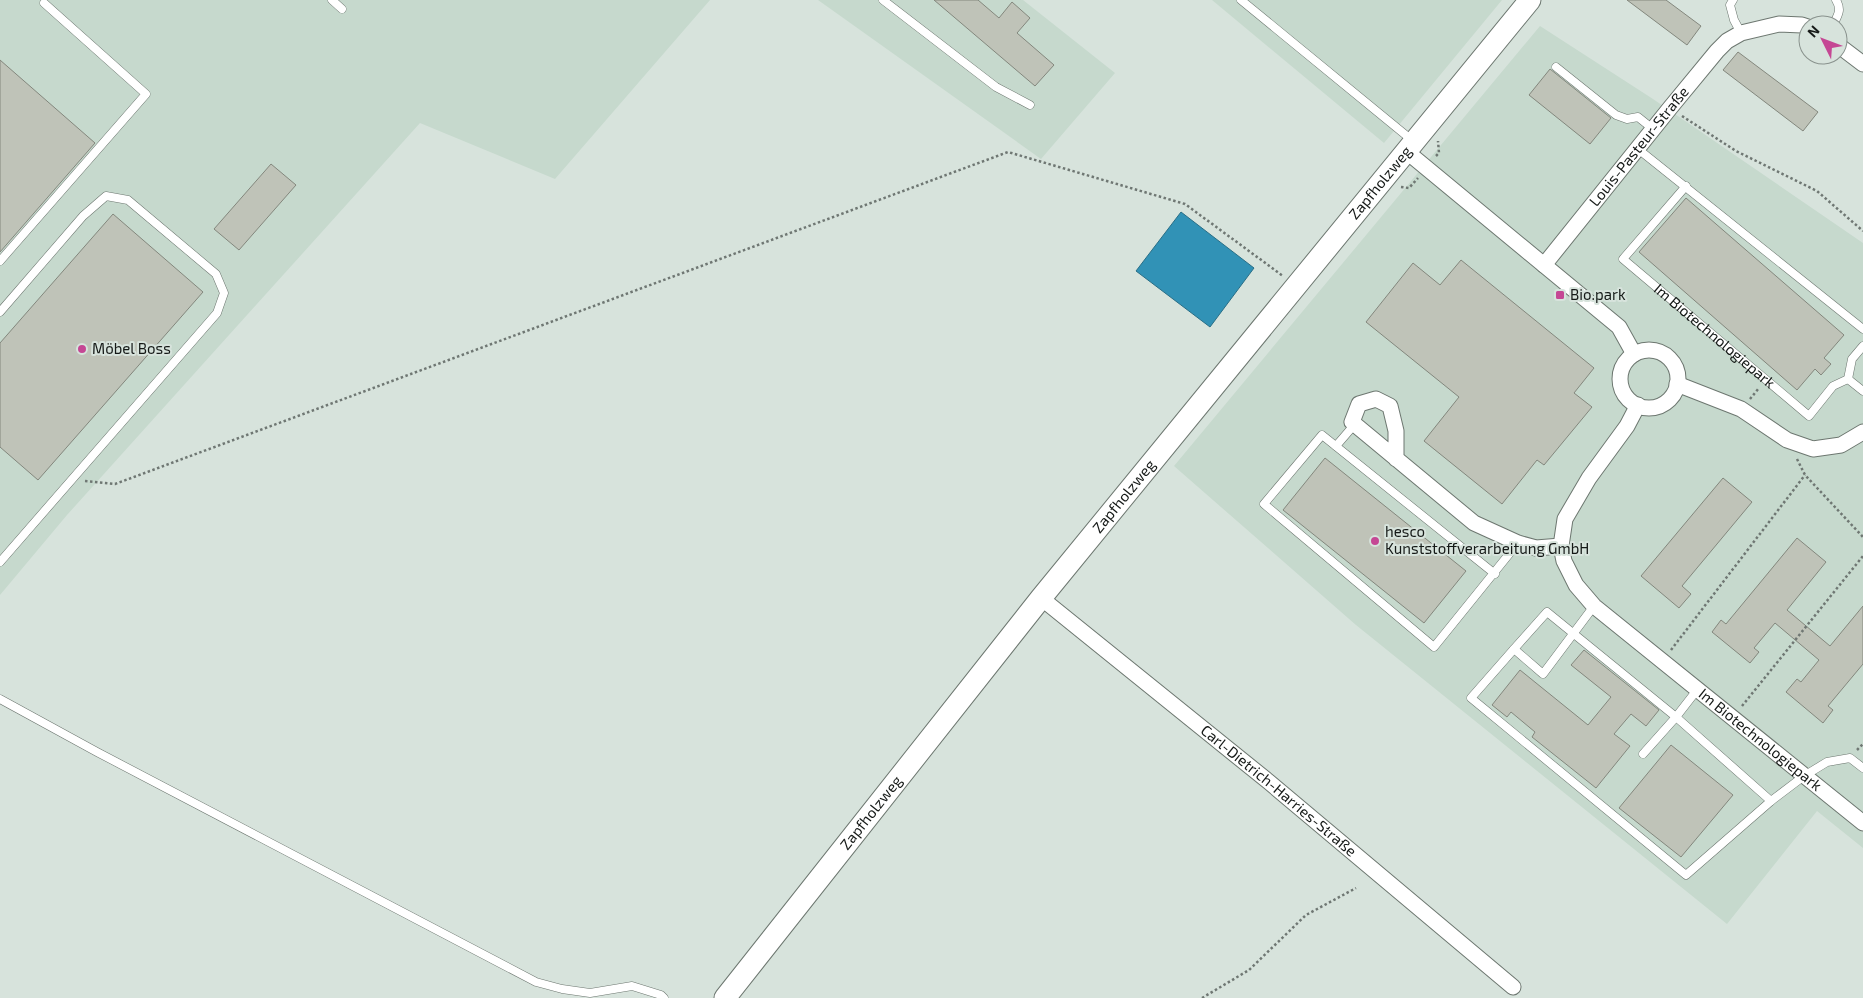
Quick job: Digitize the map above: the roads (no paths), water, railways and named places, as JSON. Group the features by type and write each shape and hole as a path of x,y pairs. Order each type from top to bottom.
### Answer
{"street":[{"name":"Zapfholzweg","path":"725,998 966,696 1041,598 1530,0"},
{"name":"Louis-Pasteur-Straße","path":"1544,265 1670,108 1727,41 1741,33 1779,24 1798,25"},
{"path":"1848,53 1863,64"},
{"path":"1410,147 1544,265 1619,327 1634,354"},
{"path":"1643,350 1661,352 1675,366 1677,384 1669,399 1662,404 1654,407 1638,405 1630,401 1620,385 1622,367 1634,354 1643,350"},
{"path":"1677,384 1741,410 1787,440 1813,448 1841,445 1863,432"},
{"path":"1396,459 1396,431 1390,406 1376,399 1359,404 1354,423 1396,459 1474,523 1518,543 1536,548 1561,546"},
{"name":"Im Biotechnologiepark","path":"1638,405 1627,426 1589,478 1565,519 1561,546 1564,561 1576,585 1594,606 1863,823"},
{"name":"Carl-Dietrich-Harries-Straße","path":"1041,598 1277,788 1513,986"}],"lane":[{"path":"332,0 342,9"},
{"path":"883,0 996,87 1030,105"},
{"path":"1241,0 1410,147"},
{"path":"1836,0 1839,6 1838,15"},
{"path":"1729,2 1734,20 1741,33"},
{"path":"0,262 146,94 44,3"},
{"path":"1556,67 1616,115 1627,119 1638,117 1653,129"},
{"path":"1638,149 1863,329"},
{"name":"Im Biotechnologiepark","path":"1686,186 1624,260 1809,416 1833,386 1848,379"},
{"path":"0,312 83,216 106,196 128,200 216,274 224,293 217,313 0,562"},
{"path":"1863,346 1852,359 1848,379 1863,391"},
{"path":"1336,446 1354,423"},
{"path":"1495,574 1322,435 1264,504 1434,647 1495,574 1518,543"},
{"path":"1514,649 1543,674 1594,606"},
{"path":"1771,801 1676,717 1547,612 1472,698 1686,875 1771,801 1804,776 1827,762 1850,758 1863,768"},
{"path":"1643,754 1697,690"},
{"path":"0,698 97,752 536,982 591,995 632,986 664,998"}],"water":[{"path":"1181,212 1254,268 1210,327 1136,271"}],"place":[{"name":"Bio.park","path":"1560,295"},
{"name":"Möbel Boss","path":"82,349"},
{"name":"hesco Kunststoffverarbeitung GmbH","path":"1375,541"}]}
